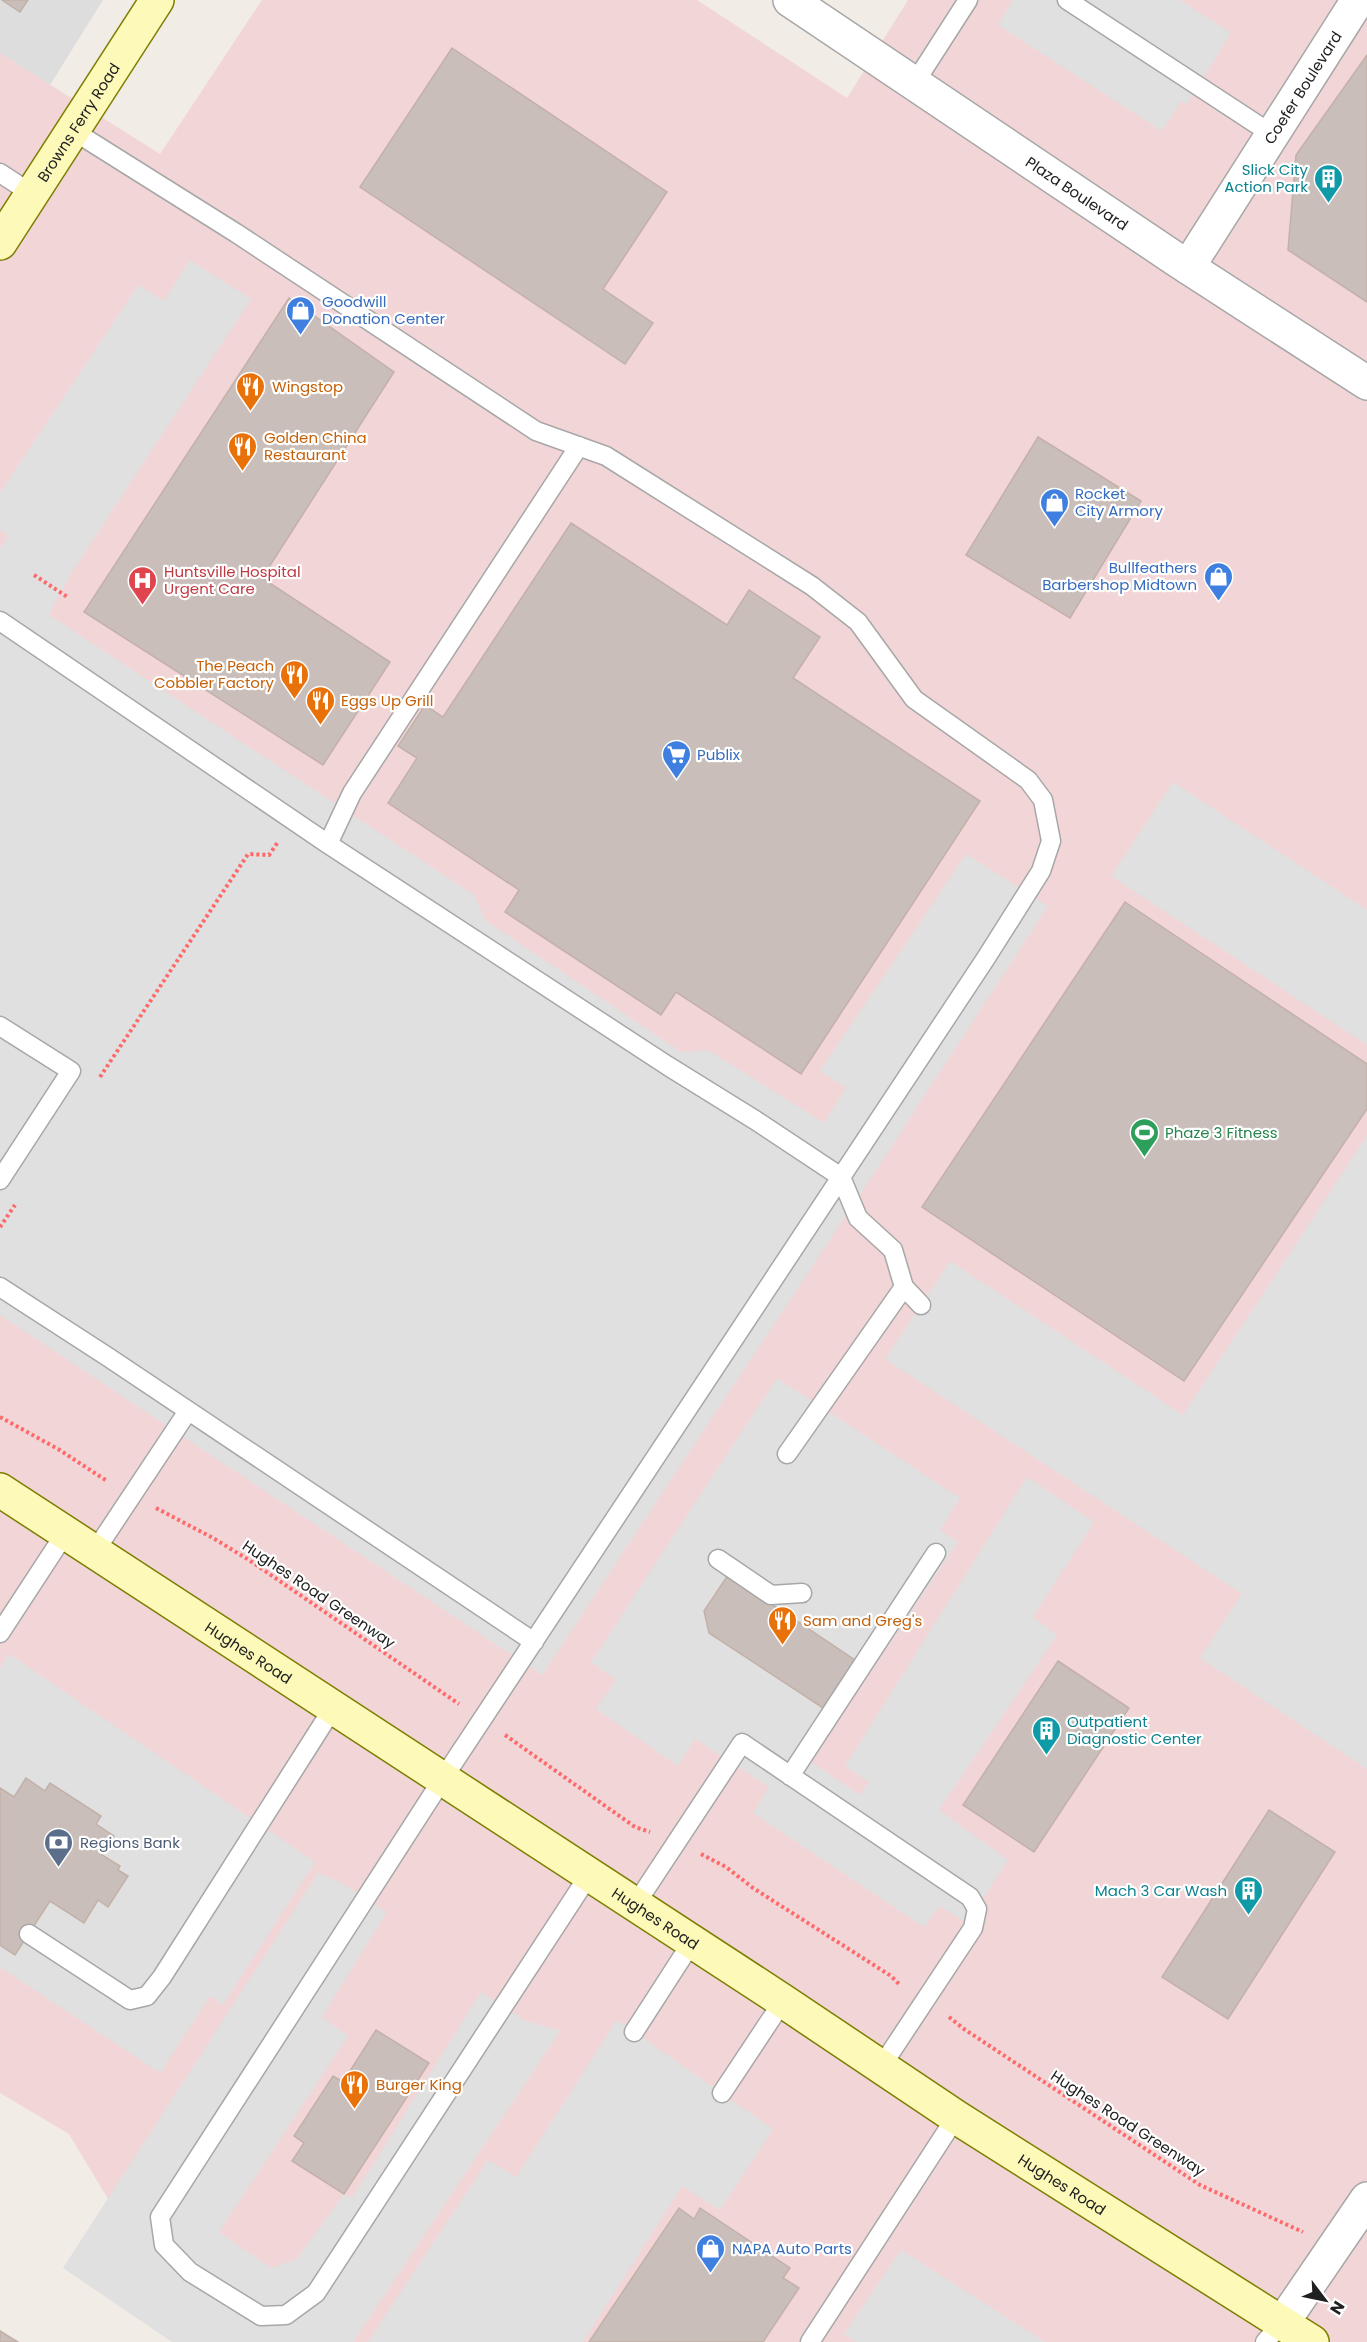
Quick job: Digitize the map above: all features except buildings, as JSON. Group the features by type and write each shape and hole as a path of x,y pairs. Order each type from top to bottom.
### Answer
{"main road":[{"name":"Browns Ferry Road","path":"0,243 157,0"},
{"name":"Hughes Road","path":"0,1490 783,2001 1274,2332 1312,2342"}],"street":[{"name":"Plaza Boulevard","path":"790,0 1188,267 1367,383"},
{"name":"Coefer Boulevard","path":"1188,267 1358,0"},
{"path":"1274,2332 1367,2199"}],"lane":[{"path":"914,84 968,0"},
{"path":"1067,0 1273,135"},
{"path":"72,130 237,233 536,431 606,456 812,586 858,622 914,699 1028,780 1043,800 1051,841 1041,871 841,1178 442,1780 160,2217 164,2245 190,2272 261,2316 286,2315 316,2293 589,1875"},
{"path":"0,173 33,194"},
{"path":"328,844 352,793 579,446"},
{"path":"0,621 328,844 841,1178 858,1218 892,1250 904,1287 921,1305"},
{"path":"0,1026 71,1071 0,1180"},
{"path":"0,1287 534,1642"},
{"path":"787,1454 904,1287"},
{"path":"95,1551 188,1411"},
{"path":"0,1634 66,1532"},
{"path":"790,1776 936,1553"},
{"path":"718,1559 771,1595 802,1593"},
{"path":"29,1934 130,2000 147,1996 162,1977 333,1708"},
{"path":"635,1905 742,1743 970,1897 977,1909 973,1928 881,2067"},
{"path":"634,2032 692,1942"},
{"path":"722,2093 783,2001"},
{"path":"810,2342 956,2117"}],"path":[{"path":"34,575 69,598"},
{"path":"98,1080 248,854 269,855 282,837"},
{"path":"0,1227 20,1198"},
{"path":"0,1417 58,1449 100,1478"},
{"name":"Hughes Road Greenway","path":"167,1514 249,1560 453,1700"},
{"path":"508,1738 622,1819"},
{"path":"707,1858 726,1867 753,1888 891,1976 902,1986"},
{"name":"Hughes Road Greenway","path":"947,2015 964,2030 1200,2186 1307,2234"}],"shaded area":[{"path":"0,0 103,0 50,85 0,53"},
{"path":"262,0 697,0 847,98 908,0 1367,0 1367,2342 194,2342 69,2134 0,2093 0,53 160,154"},
{"path":"1013,0 1180,0 1231,33 1187,104 1181,101 1162,131 998,25"},
{"path":"190,260 251,299 70,575 49,615 474,895 485,920 681,1052 708,1050 824,1123 846,1088 820,1071 966,854 1048,906 542,1675 0,1315 0,549 9,536 0,530 0,493 138,285 164,301"},
{"path":"1173,782 1367,910 1367,1045 1111,876"},
{"path":"1367,1136 1367,1769 1200,1658 1242,1594 885,1359 950,1261 1183,1415"},
{"path":"777,1378 960,1498 940,1530 958,1542 811,1762 860,1795 869,1782 845,1766 1027,1477 1094,1522 1033,1617 1057,1635 939,1810 1008,1860 967,1923 940,1906 924,1927 753,1813 769,1787 695,1739 678,1766 596,1709 616,1680 591,1662"},
{"path":"9,1654 315,1862 223,2005 210,1996 160,2073 0,1967 0,1668"},
{"path":"318,1873 340,1882 387,1912 322,2017 348,2036 219,2232 271,2268 297,2259 344,2194 352,2198 481,1992 524,2020 560,2031 353,2342 172,2342 63,2268"},
{"path":"617,2020 773,2129 720,2210 682,2186 583,2342 368,2342 488,2160 516,2177"},
{"path":"901,2250 1045,2342 857,2342 844,2334"}],"place":[{"name":"Slick City Action Park","path":"1329,204"},
{"name":"Goodwill Donation Center","path":"301,336"},
{"name":"Wingstop","path":"251,412"},
{"name":"Golden China Restaurant","path":"243,472"},
{"name":"Rocket City Armory","path":"1054,528"},
{"name":"Bullfeathers Barbershop Midtown","path":"1218,602"},
{"name":"Huntsville Hospital Urgent Care","path":"143,606"},
{"name":"The Peach Cobbler Factory","path":"295,700"},
{"name":"Eggs Up Grill","path":"320,726"},
{"name":"Publix","path":"676,780"},
{"name":"Phaze 3 Fitness","path":"1144,1158"},
{"name":"Sam and Greg's","path":"782,1646"},
{"name":"Outpatient Diagnostic Center","path":"1046,1756"},
{"name":"Regions Bank","path":"59,1868"},
{"name":"Mach 3 Car Wash","path":"1248,1916"},
{"name":"Burger King","path":"355,2110"},
{"name":"NAPA Auto Parts","path":"711,2274"}]}
